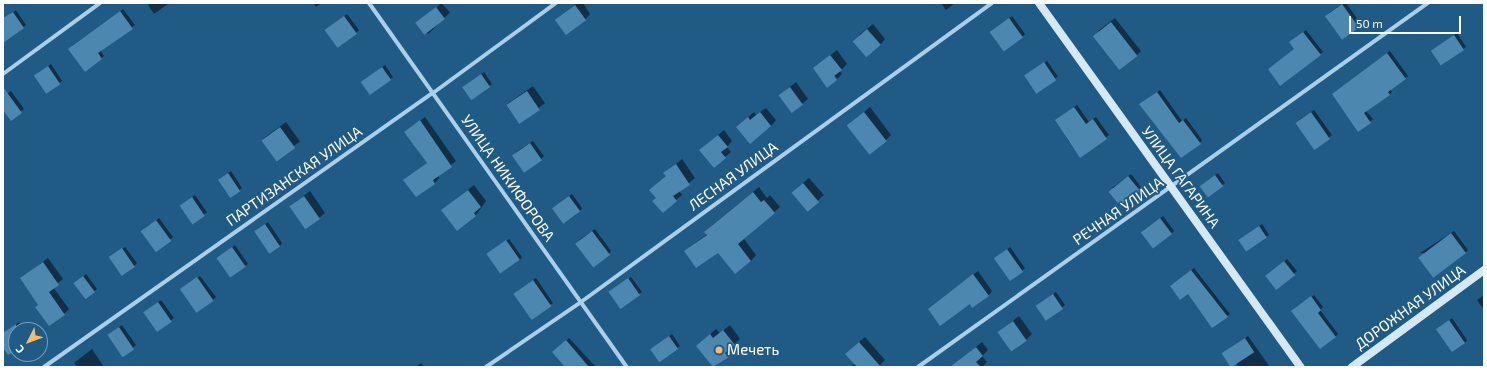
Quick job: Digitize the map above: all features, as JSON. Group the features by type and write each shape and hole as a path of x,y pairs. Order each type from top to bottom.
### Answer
{"main road":[{"name":"УЛИЦА ГАГАРИНА","path":"1039,3 1301,367"},
{"name":"ДОРОЖНАЯ УЛИЦА","path":"1352,367 1484,270"}],"street":[{"path":"3,74 100,3"},
{"name":"УЛИЦА НИКИФОРОВА","path":"369,3 627,367"},
{"name":"ПАРТИЗАНСКАЯ УЛИЦА","path":"44,367 433,93 556,3"},
{"name":"ЛЕСНАЯ УЛИЦА","path":"486,367 581,302 992,3"},
{"name":"РЕЧНАЯ УЛИЦА","path":"918,367 1428,3"}],"building":[{"path":"1342,4 1359,27 1342,40 1325,16"},
{"path":"575,5 586,20 566,35 555,20"},
{"path":"436,7 445,19 424,35 415,23"},
{"path":"120,11 133,29 98,53 102,59 85,72 68,49"},
{"path":"13,12 24,28 3,43 3,18"},
{"path":"344,16 357,34 338,48 325,30"},
{"path":"1009,18 1023,37 1004,52 990,32"},
{"path":"1111,22 1137,56 1119,70 1093,36"},
{"path":"867,29 881,45 866,57 853,41"},
{"path":"1303,32 1321,55 1280,86 1268,69 1294,49 1289,42"},
{"path":"1454,35 1464,50 1441,66 1431,51"},
{"path":"1387,53 1406,79 1388,92 1390,95 1364,113 1371,123 1358,132 1332,94"},
{"path":"830,55 842,70 834,76 837,80 827,88 813,68"},
{"path":"1044,62 1056,80 1036,94 1024,75"},
{"path":"48,66 60,84 46,94 34,76"},
{"path":"382,67 391,80 370,95 361,82"},
{"path":"481,74 490,87 471,100 462,87"},
{"path":"3,87 22,113 11,121 3,110"},
{"path":"790,87 803,105 792,113 779,95"},
{"path":"527,91 540,110 519,124 506,105"},
{"path":"1157,92 1179,123 1183,120 1201,144 1181,158 1139,104"},
{"path":"1074,107 1086,124 1093,119 1107,139 1080,158 1055,120"},
{"path":"760,112 771,126 750,144 736,127 748,117 750,120"},
{"path":"864,112 887,141 869,155 847,126"},
{"path":"1311,112 1330,139 1314,150 1295,123"},
{"path":"420,120 452,167 433,180 435,184 416,197 403,180 427,163 404,132"},
{"path":"280,127 295,148 277,162 261,141"},
{"path":"718,135 728,147 721,152 726,158 714,168 699,150"},
{"path":"530,143 542,160 524,173 512,156"},
{"path":"676,164 690,185 673,196 677,201 663,213 652,201 656,198 649,190 666,176 663,173"},
{"path":"228,173 240,191 230,198 218,180"},
{"path":"1215,175 1223,186 1208,197 1200,186"},
{"path":"1128,176 1140,191 1121,206 1109,192"},
{"path":"803,183 819,202 808,212 792,193"},
{"path":"468,190 481,207 474,213 476,216 457,231 441,210"},
{"path":"753,192 761,202 764,200 775,213 738,244 751,261 735,274 718,253 696,268 684,251 707,235 704,232"},
{"path":"304,196 320,219 305,229 289,206"},
{"path":"569,196 580,211 563,224 552,208"},
{"path":"192,197 205,216 192,224 180,205"},
{"path":"1160,218 1172,234 1153,248 1141,232"},
{"path":"156,220 171,241 156,252 141,231"},
{"path":"265,224 280,246 269,254 254,231"},
{"path":"1259,226 1267,238 1246,252 1238,240"},
{"path":"592,231 610,255 593,268 575,244"},
{"path":"1451,233 1466,253 1433,278 1418,258"},
{"path":"506,240 520,260 500,273 486,254"},
{"path":"232,247 246,267 230,278 216,258"},
{"path":"122,248 135,267 122,276 109,257"},
{"path":"1007,249 1023,272 1010,281 994,258"},
{"path":"1284,261 1295,275 1276,290 1265,276"},
{"path":"43,262 59,285 49,292 65,315 49,326 48,322 46,322 35,307 38,305 20,278"},
{"path":"1191,270 1228,317 1212,328 1188,294 1180,300 1170,286"},
{"path":"973,274 989,296 972,308 970,304 940,326 928,309"},
{"path":"83,276 95,292 85,299 73,283"},
{"path":"197,277 214,301 196,313 180,289"},
{"path":"628,278 640,295 620,309 608,292"},
{"path":"533,280 551,306 532,320 513,294"},
{"path":"1053,294 1063,309 1046,321 1036,306"},
{"path":"1311,296 1321,310 1318,313 1336,337 1320,349 1291,311"},
{"path":"158,302 172,322 157,332 143,312"},
{"path":"1449,320 1465,343 1452,352 1436,329"},
{"path":"1013,321 1027,341 1011,352 997,332"},
{"path":"119,327 134,349 122,357 107,335"},
{"path":"8,330 8,355 3,348 3,333"},
{"path":"723,330 735,345 725,353 729,357 713,367 696,346 710,334 713,338"},
{"path":"669,336 678,349 659,362 650,349"},
{"path":"1245,338 1254,352 1232,367 1222,353"},
{"path":"566,340 589,367 565,367 552,352"},
{"path":"859,342 881,367 857,367 845,354"},
{"path":"976,347 983,356 976,362 981,367 950,367"}],"place":[{"name":"Мечеть","path":"719,350"}]}
